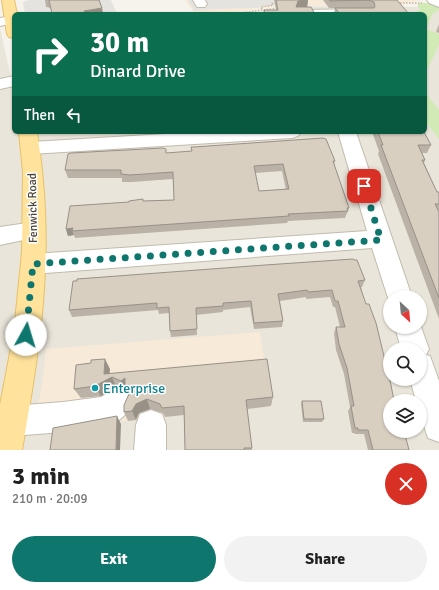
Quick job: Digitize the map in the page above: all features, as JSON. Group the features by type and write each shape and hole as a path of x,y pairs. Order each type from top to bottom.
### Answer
{"main road":[{"path":"8,0 6,21 12,31"},
{"name":"Fenwick Road","path":"6,450 25,349 33,264 34,187 29,140"}],"street":[{"path":"433,0 439,3"},
{"path":"0,84 12,81"},
{"path":"29,140 226,134"},
{"path":"348,134 397,290"},
{"path":"0,236 34,230"},
{"path":"33,264 381,240"},
{"path":"426,386 439,427"},
{"path":"12,421 63,417 106,411 117,403"}],"path":[{"path":"262,9 261,7 273,5 272,2"}],"shaded area":[{"path":"29,0 111,0 116,12 25,12 23,2"},
{"path":"185,0 423,0 395,5 281,6 234,12 194,12"},
{"path":"188,0 274,0 275,5 258,8 194,11"},
{"path":"418,3 439,7 439,450 0,450 0,28 12,82 12,134 427,134 427,12 280,12 279,8 321,6 417,7"},
{"path":"260,332 271,406 34,430 46,349"}],"green space":[{"path":"418,3 434,3 439,7 439,10 433,13 427,27 427,12 417,12 418,10 421,10 418,7"},
{"path":"427,29 439,34 439,45 427,70"},
{"path":"427,95 439,110 439,139 427,124"}],"building":[{"path":"49,0 99,0 102,8 84,12 52,12"},
{"path":"276,0 308,0 298,1 296,7 311,7 314,12 264,12 264,10 278,10"},
{"path":"329,0 368,0 330,1"},
{"path":"368,0 397,0 407,12 338,12 335,8 374,8 374,2"},
{"path":"379,134 425,134 431,145 418,145 425,160 422,160 437,192 439,192 439,204 435,204 439,212 439,298 381,145 383,145"},
{"path":"326,139 335,161 333,161 349,208 347,208 348,211 288,214 289,216 72,231 73,228 66,229 70,206 129,202 143,199 143,201 174,200 173,172 130,175 121,174 121,170 65,170 68,154 163,148 166,149 166,153 192,151 191,147","holes":["283,164 289,189 259,191 254,166"]},
{"path":"353,259 357,260 365,280 358,281 366,304 369,304 376,323 383,352 383,386 391,386 393,394 383,394 383,438 406,438 409,450 373,450 368,430 358,430 358,428 355,428 351,406 354,406 347,368 339,344 336,327 345,327 338,301 335,301 332,290 308,292 307,290 278,294 283,321 254,323 251,301 223,303 223,306 196,308 197,329 170,331 169,307 157,308 157,303 69,310 73,281 77,281 77,279"},
{"path":"105,359 104,374 267,359 273,397 246,400 252,448 244,448 244,450 185,450 184,406 162,408 160,404 147,399 136,404 132,411 124,412 124,405 129,394 125,384 125,378 121,381 112,377 95,386 74,389 76,365 91,363 91,360"},
{"path":"302,401 321,401 324,419 304,419"},
{"path":"117,416 116,450 50,450 53,428"}],"place":[{"name":"Enterprise","path":"95,388"}],"route":[{"path":"26,335 33,264 381,240 364,186"}]}
